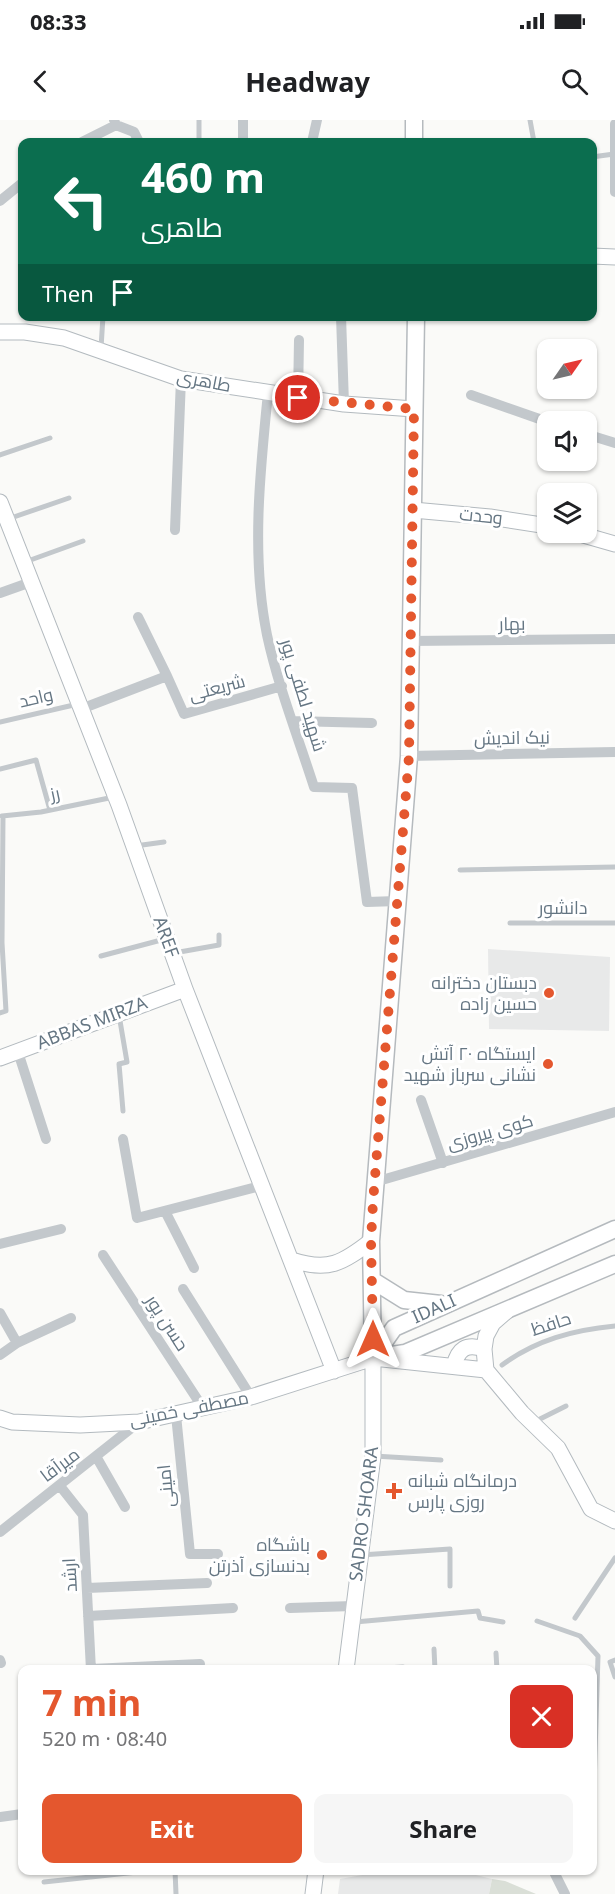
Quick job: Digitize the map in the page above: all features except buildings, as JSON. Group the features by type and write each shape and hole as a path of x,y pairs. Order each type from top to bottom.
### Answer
{"main road":[{"path":"414,120 414,138"},
{"path":"597,256 615,257"},
{"path":"417,321 409,756 371,1241 373,1358 486,1370"},
{"name":"طاهری","path":"0,332 25,332 64,338 101,349 181,379 344,404 414,409"},
{"name":"AREF","path":"0,502 116,796 185,989 264,1185 334,1371"},
{"name":"وحدت","path":"413,510 501,518 537,524"},
{"path":"597,539 615,544"},
{"name":"ABBAS MIRZA","path":"0,1058 185,989"},
{"name":"IDALI","path":"373,1358 393,1328 615,1229"},
{"path":"292,1260 311,1266 342,1262 371,1241"},
{"name":"IDALI","path":"373,1358 405,1353 615,1264"},
{"path":"372,1280 404,1300 445,1304"},
{"path":"512,1306 493,1323 486,1336 484,1348 486,1370 532,1423 558,1448 591,1509 615,1521"},
{"path":"454,1366 457,1354 463,1348 470,1346 484,1348"},
{"name":"مصطفی خمینی","path":"0,1418 12,1422 80,1425 139,1422 251,1397 373,1358"},
{"name":"SADRO SHOARA","path":"348,1665 353,1606 373,1456 373,1358"},
{"path":"313,1894 315,1875"}],"street":[{"path":"243,120 243,138"},
{"path":"313,138 317,120"},
{"path":"89,138 115,123 134,132 137,138"},
{"path":"615,124 615,192"},
{"path":"0,201 18,186"},
{"path":"340,321 344,404"},
{"path":"298,340 298,398"},
{"path":"175,530 181,379"},
{"name":"شهید لطفی پور","path":"268,393 263,448 260,550 267,632 276,671 314,787 352,788 367,902 397,901"},
{"path":"471,395 537,418"},
{"path":"597,437 615,443"},
{"path":"0,592 31,582"},
{"path":"138,617 167,676"},
{"name":"بهار","path":"410,641 615,639"},
{"name":"شریعتی","path":"80,706 167,676 184,714 282,686"},
{"path":"293,722 372,723"},
{"name":"نیک اندیش","path":"409,756 615,753"},
{"path":"18,1052 46,1139"},
{"path":"421,1100 443,1163"},
{"name":"کوی پیروزی","path":"375,1182 615,1112"},
{"path":"123,1139 137,1218 264,1185"},
{"path":"165,1211 194,1268"},
{"path":"0,1244 61,1229"},
{"name":"حسن پور","path":"103,1255 203,1408"},
{"path":"183,1289 251,1397"},
{"path":"0,1313 17,1343"},
{"path":"0,1355 17,1343 71,1318"},
{"name":"امینی","path":"176,1415 190,1554 218,1554"},
{"name":"میرآقا","path":"0,1532 97,1458 139,1422"},
{"path":"97,1458 125,1507"},
{"name":"ارشد","path":"60,1486 83,1515 91,1665"},
{"path":"87,1588 207,1583"},
{"path":"290,1608 353,1606"},
{"path":"88,1616 233,1608"},
{"path":"178,1665 200,1664"},
{"path":"0,1818 18,1815"},
{"path":"555,1875 565,1894"}],"lane":[{"path":"199,120 199,138"},
{"path":"530,120 533,138"},
{"path":"597,156 614,154"},
{"path":"101,349 103,321"},
{"path":"0,454 50,438"},
{"path":"7,519 69,498"},
{"path":"24,563 83,541"},
{"name":"واحد","path":"0,722 80,706"},
{"path":"0,769 36,760 50,810"},
{"name":"رز","path":"2,816 50,810 116,796"},
{"path":"0,1013 6,1011 2,944 2,816"},
{"path":"134,846 164,842"},
{"path":"460,870 615,867"},
{"name":"دانشور","path":"510,923 615,923"},
{"path":"101,957 169,946 219,945 219,935"},
{"path":"118,1014 127,1062 119,1064 123,1111"},
{"name":"حافظ","path":"502,1365 526,1347 581,1329 615,1326"},
{"path":"532,1423 566,1406"},
{"path":"373,1456 441,1460"},
{"path":"359,1556 450,1549 450,1586"},
{"path":"575,1618 615,1558"},
{"path":"351,1623 478,1611 480,1618 503,1622"},
{"path":"537,1621 580,1636 598,1656 597,1688"},
{"path":"434,1649 435,1665"},
{"path":"496,1653 497,1665"},
{"path":"615,1660 610,1662 615,1677"},
{"path":"44,1882 109,1875"},
{"path":"175,1875 176,1894"}],"shaded area":[{"name":"دبستان دخترانه حسین زاده","path":"488,949 610,957 609,1031 489,1029"},
{"path":"362,1875 476,1875 492,1879 489,1894 338,1894 340,1879"},
{"path":"492,1879 505,1881 536,1894 489,1894"}],"place":[{"name":"دبستان دخترانه حسین زاده","path":"549,993"},
{"name":"ایستگاه ۲۰ آتش نشانی سرباز شهید","path":"548,1064"},
{"name":"درمانگاه شبانه روزی پارس","path":"394,1491"},
{"name":"باشگاه بدنسازی آذرتن","path":"322,1555"}],"route":[{"path":"298,398 414,409 409,756 373,1202 371,1241 373,1339"}]}
